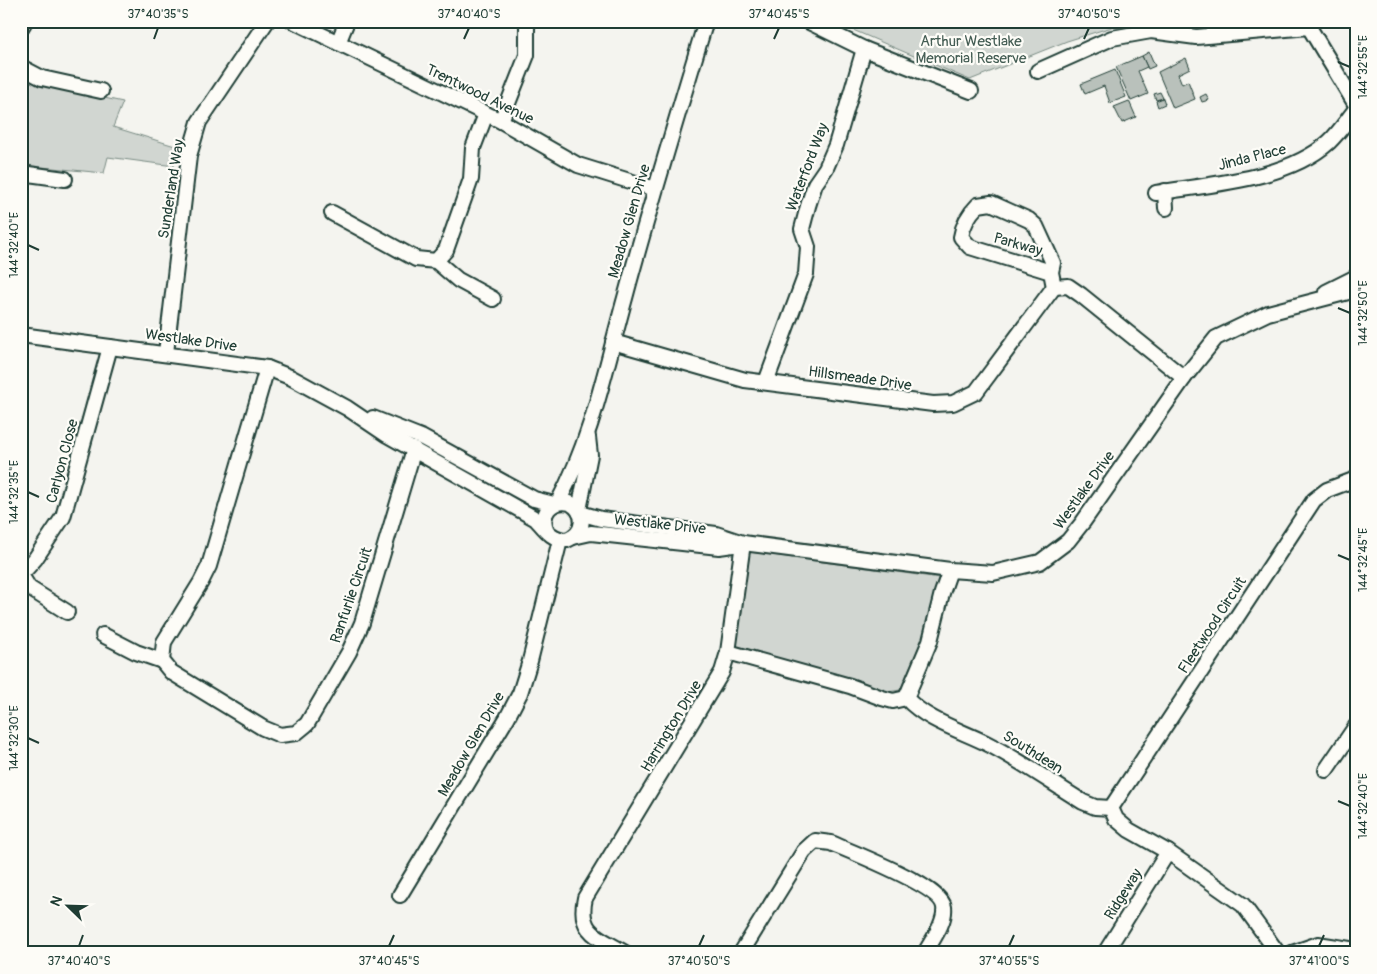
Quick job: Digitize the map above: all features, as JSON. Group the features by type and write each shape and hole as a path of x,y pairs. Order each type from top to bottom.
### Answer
{"street":[{"path":"21,28 25,21"},
{"name":"Sunderland Way","path":"166,352 189,156 194,139 200,122 268,21"},
{"name":"Trentwood Avenue","path":"294,21 501,121 578,165 655,189"},
{"path":"338,43 347,21"},
{"path":"501,121 527,55 527,27 529,21"},
{"name":"Meadow Glen Drive","path":"556,503 574,473 588,431 655,189 706,21"},
{"path":"807,21 864,48 971,91"},
{"path":"1038,71 1112,38 1124,35 1151,32 1196,37 1311,24 1356,107"},
{"name":"Waterford Way","path":"766,382 806,274 808,246 802,229 808,206 815,184 826,168 836,145 864,48"},
{"path":"21,67 42,78 101,91"},
{"name":"Jinda Place","path":"1166,208 1160,192 1284,169 1310,157 1330,141 1356,107"},
{"path":"436,261 446,250 471,179 473,148 486,114"},
{"path":"21,173 65,179"},
{"name":"Parkway","path":"991,203 1029,220 1036,226 1053,263 1051,272 970,247 961,237 962,228 971,212 978,204 991,203"},
{"path":"332,213 416,259 436,261 458,280 493,299"},
{"path":"1051,272 1054,287 1068,286 1081,295 1184,378"},
{"name":"Westlake Drive","path":"1304,305 1356,277"},
{"name":"Hillsmeade Drive","path":"613,342 746,380 933,404 953,403 976,392 1054,287"},
{"name":"Westlake Drive","path":"580,512 601,519 716,534 743,543 950,570 993,573 1040,562 1068,541 1184,378 1216,338 1268,313 1356,290"},
{"name":"Westlake Drive","path":"21,335 110,347 166,352 267,368 290,377 347,408 388,435 536,519 546,531"},
{"name":"Carlyon Close","path":"21,571 27,568 35,559 63,517 110,347"},
{"path":"162,661 164,642 202,582 209,566 267,368"},
{"name":"Westlake Drive","path":"347,408 421,437 534,499 556,503"},
{"name":"Meadow Glen Drive","path":"580,512 590,455 588,431"},
{"name":"Ranfurlie Circuit","path":"103,635 136,652 162,661 171,672 263,728 280,735 296,733 308,724 349,652 362,623 414,449"},
{"name":"Fleetwood Circuit","path":"1111,808 1314,500 1326,490 1356,479"},
{"path":"556,503 570,503 580,512 580,529 566,538 546,531 544,519 546,513 556,503"},
{"name":"Westlake Drive","path":"566,538 591,533 719,547 743,543"},
{"name":"Meadow Glen Drive","path":"400,896 507,718 520,693 566,538"},
{"name":"Harrington Drive","path":"625,953 591,932 584,922 583,909 585,898 722,672 728,652 743,543"},
{"path":"728,652 850,686 893,701 906,698 930,641 950,570"},
{"path":"21,575 29,588 67,612"},
{"name":"Southdean","path":"906,698 916,709 926,715 990,745 1083,802 1095,807 1111,808"},
{"path":"1326,770 1356,726"},
{"path":"1111,808 1116,819 1168,852 1243,905 1278,953"},
{"path":"741,953 804,850 815,841 831,843 915,881 939,896 944,906 939,928 925,953"},
{"name":"Ridgeway","path":"1105,953 1168,852"},
{"path":"1292,953 1318,944 1356,950"}],"green space":[{"name":"Arthur Westlake Memorial Reserve","path":"832,21 1131,21 1067,41 970,80"},
{"path":"1158,21 1232,21 1185,28"},
{"path":"21,74 39,84 123,102 113,127 175,146 174,166 108,157 104,173 21,165"},
{"path":"750,552 947,579 936,586 923,637 900,690 888,692 736,647"}],"building":[{"path":"1149,52 1155,66 1148,69 1142,56"},
{"path":"1142,56 1147,67 1138,71 1148,94 1131,101 1116,67"},
{"path":"1186,58 1190,68 1178,74 1182,84 1188,81 1195,99 1173,108 1158,72"},
{"path":"1115,70 1126,97 1110,103 1104,86 1085,94 1081,84"},
{"path":"1160,92 1163,98 1156,100 1154,94"},
{"path":"1206,94 1209,100 1202,102 1200,97"},
{"path":"1163,98 1165,104 1158,107 1156,101"},
{"path":"1129,101 1136,117 1122,123 1114,107"}]}
